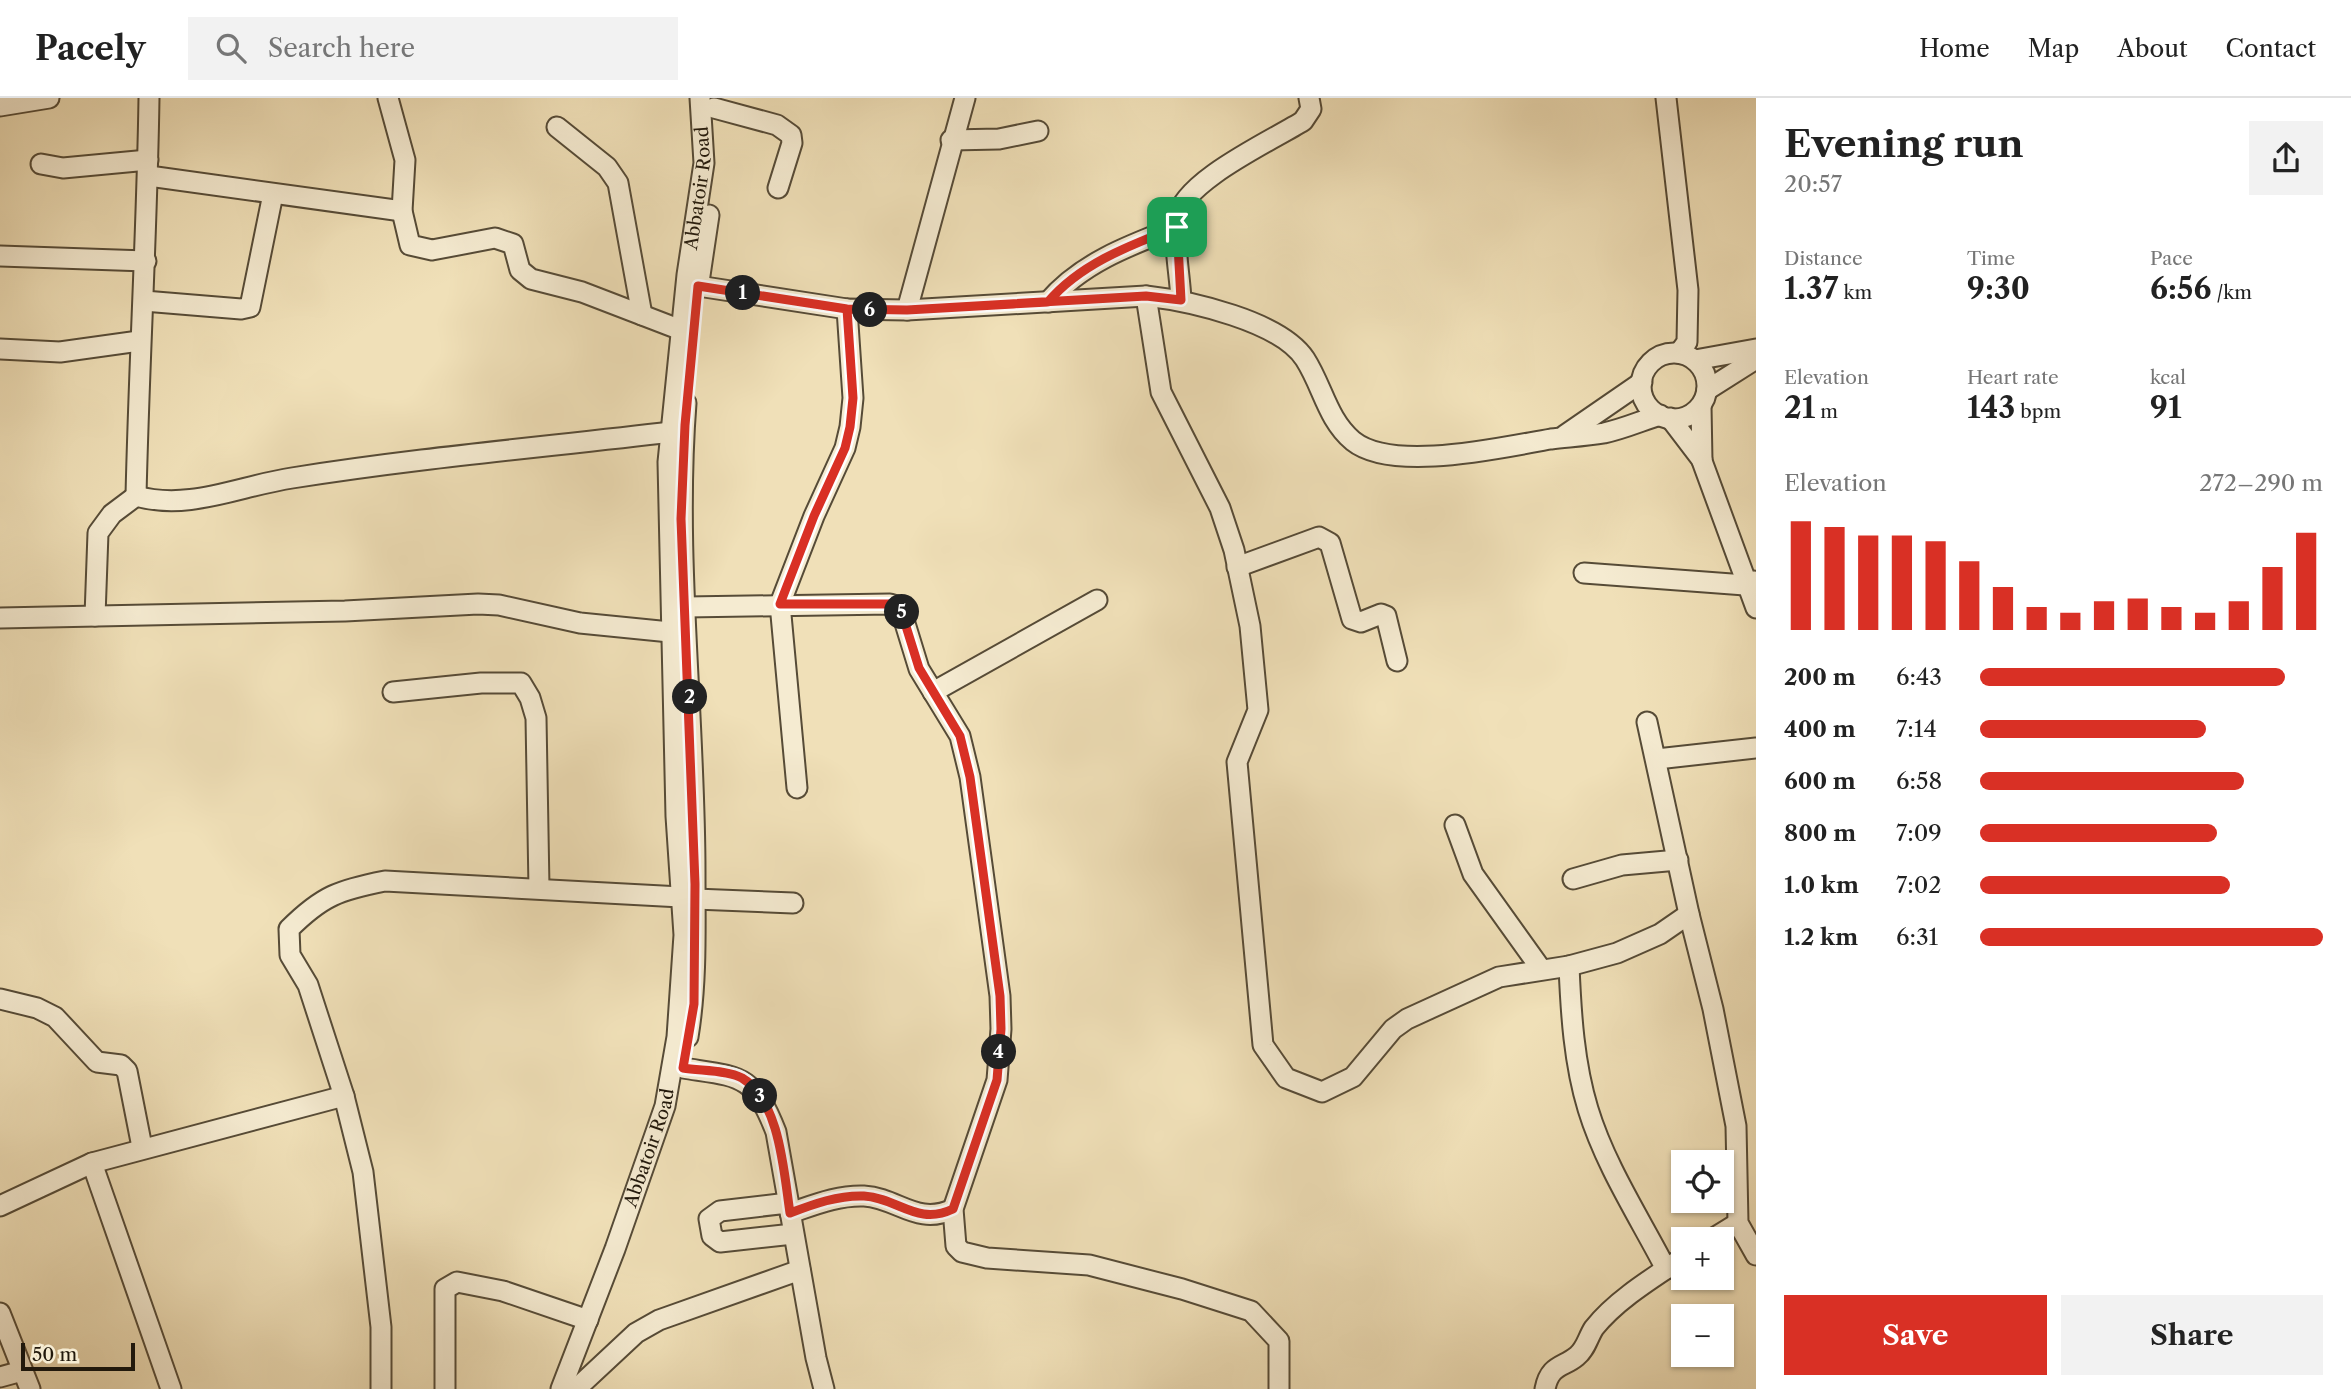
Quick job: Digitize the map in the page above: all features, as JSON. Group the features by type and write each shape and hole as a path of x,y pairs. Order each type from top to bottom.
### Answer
{"street":[{"path":"0,106 49,98"},
{"path":"136,496 139,341 146,261 149,98"},
{"path":"388,98 405,160 402,211 410,245 432,250 495,238 513,244 520,270 531,279 582,292 681,330"},
{"path":"907,310 951,140 965,98"},
{"path":"1181,300 1177,227 1181,202 1196,187 1303,121 1311,109 1309,98"},
{"path":"1666,98 1688,290 1687,357 1705,374 1702,461"},
{"path":"709,101 777,125 791,135 792,143 778,188"},
{"name":"Abbatoir Road","path":"561,1389 615,1250 671,1084 677,1037 688,898 686,607 681,519 685,425 698,286 713,181 709,101"},
{"name":"Abbatoir Road","path":"570,1389 654,1164 683,1068 694,1004 670,632 671,432 681,330 704,163 709,101"},
{"path":"557,127 607,167 618,183 642,315"},
{"path":"951,140 999,139 1038,131"},
{"path":"41,164 63,168 149,168 273,194 402,211"},
{"path":"144,301 241,310 250,307 273,194"},
{"path":"1048,302 1063,284 1089,267 1130,245 1177,227"},
{"path":"0,256 146,261"},
{"path":"698,286 847,309 907,310 1146,296 1181,300 1271,331 1292,343 1307,361 1334,421 1354,441 1373,453 1429,457 1605,432 1665,417 1687,416 1704,398 1756,359"},
{"path":"1146,296 1161,392 1220,508 1250,626 1258,702 1237,762 1263,1045 1286,1078 1322,1092 1353,1077 1393,1029 1407,1019 1499,977 1569,966 1617,953 1660,934 1689,914"},
{"path":"797,788 780,604 814,516 845,448 850,427 853,398 847,309"},
{"path":"0,349 61,352 139,341"},
{"path":"1560,438 1642,382 1654,360 1756,349"},
{"path":"1642,382 1644,398 1665,417 1702,461 1751,583 1756,608"},
{"path":"136,496 160,503 198,500 291,478 671,432"},
{"path":"94,616 98,533 112,514 136,496"},
{"path":"1237,567 1319,537 1325,538 1331,543 1354,622 1381,614 1386,616 1397,661"},
{"path":"1584,573 1751,583"},
{"path":"933,692 1097,600"},
{"path":"0,618 345,611 478,604 499,605 580,623 670,632"},
{"path":"686,607 780,604 890,604 900,607 919,668 960,736 970,777 1001,1018 997,1080 953,1209 956,1246 962,1252 987,1258 1089,1265 1251,1311 1279,1342 1279,1389"},
{"path":"393,692 481,682 521,683 530,698 536,718 539,888"},
{"path":"1647,722 1713,1009 1736,1126 1738,1223 1756,1255"},
{"path":"1657,759 1756,748"},
{"path":"1454,825 1472,873 1541,969"},
{"path":"1573,879 1622,866 1678,860"},
{"path":"380,1389 381,1327 363,1172 344,1096 308,985 290,955 289,929 315,903 349,888 385,881 793,902"},
{"path":"1569,966 1572,1031 1588,1109 1602,1144 1665,1269"},
{"path":"0,999 37,1008 55,1017 97,1062 121,1065 127,1071 142,1147"},
{"path":"683,1068 741,1077 756,1091 776,1132 824,1389"},
{"path":"0,1206 92,1163 142,1147 344,1096"},
{"path":"92,1163 172,1389"},
{"path":"793,1234 720,1242 712,1236 709,1219 720,1211 789,1208 831,1199 867,1196 908,1211 937,1217 953,1209"},
{"path":"1732,1227 1738,1223"},
{"path":"1545,1389 1551,1374 1563,1362 1577,1357 1594,1328 1671,1265"},
{"path":"576,1389 636,1333 659,1320 800,1270"},
{"path":"445,1389 445,1289 450,1284 503,1291 588,1320"},
{"path":"0,1313 26,1380 0,1377"}],"route":[{"path":"1177,227 1130,245 1089,267 1063,284 1048,302 907,310 847,309 698,286 692,329 681,519 695,835 694,1004 683,1068 741,1077 756,1091 768,1110 776,1132 790,1213 831,1199 867,1196 908,1211 937,1217 953,1209 997,1080 1001,1029 1000,996 970,777 960,736 945,707 919,668 900,607 890,604 780,604 814,516 845,448 850,427 853,398 847,309 907,310 1146,296 1181,300 1177,227"}]}
